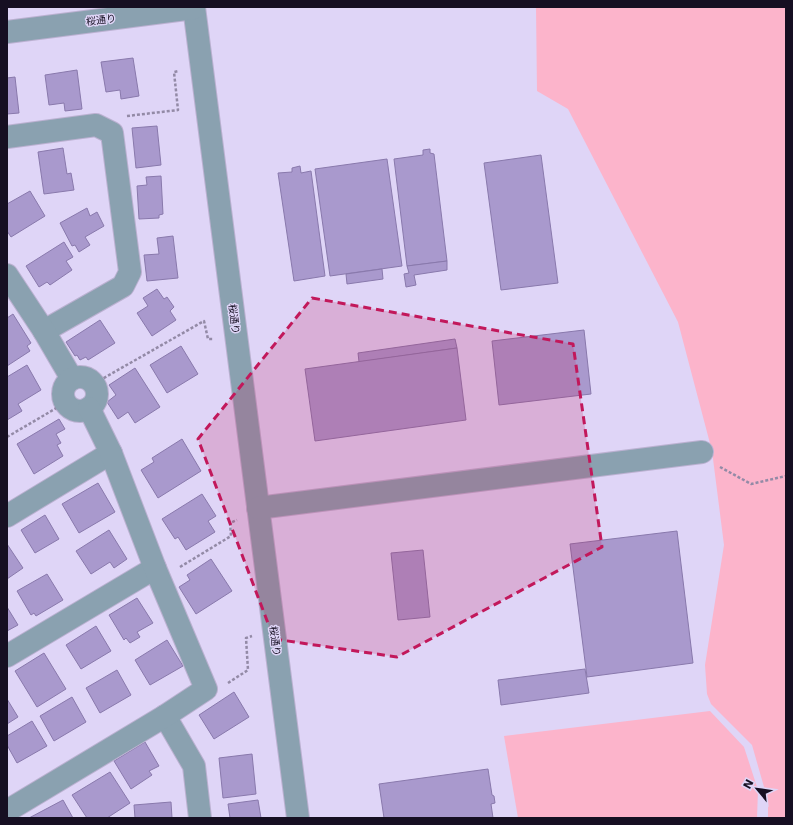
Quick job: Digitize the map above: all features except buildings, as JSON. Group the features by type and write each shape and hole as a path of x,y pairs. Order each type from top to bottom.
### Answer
{"street":[{"name":"桜通り","path":"7,32 194,7 251,513 298,818"},
{"path":"7,137 96,125 112,133 130,272 123,286 44,331"},
{"path":"10,288 44,331 72,379"},
{"path":"84,377 94,383 97,394 93,405 84,411 73,410 65,403 63,392 67,382 72,379 84,377"},
{"path":"11,813 206,689 158,573 111,453 89,408"},
{"path":"251,513 702,452"},
{"path":"7,516 111,453"},
{"path":"7,656 158,573"},
{"path":"165,716 194,766 200,818"}],"path":[{"path":"96,125 118,117 178,110 174,72 186,70"},
{"path":"94,383 204,321 208,340 220,338"},
{"path":"7,437 65,403"},
{"path":"702,452 714,463 752,484 786,476"},
{"path":"158,573 231,536 230,523 251,513"},
{"path":"206,689 215,691 248,670 246,638 258,634"}],"highlighted area":[{"path":"312,298 573,344 602,547 397,657 274,639 198,439"}],"shaded area":[{"path":"536,7 786,7 786,818 768,818 768,801 752,745 711,704 707,694 705,665 724,545 712,451 678,322 568,109 537,91"},
{"path":"710,711 744,747 758,790 757,818 518,818 504,736"}]}
